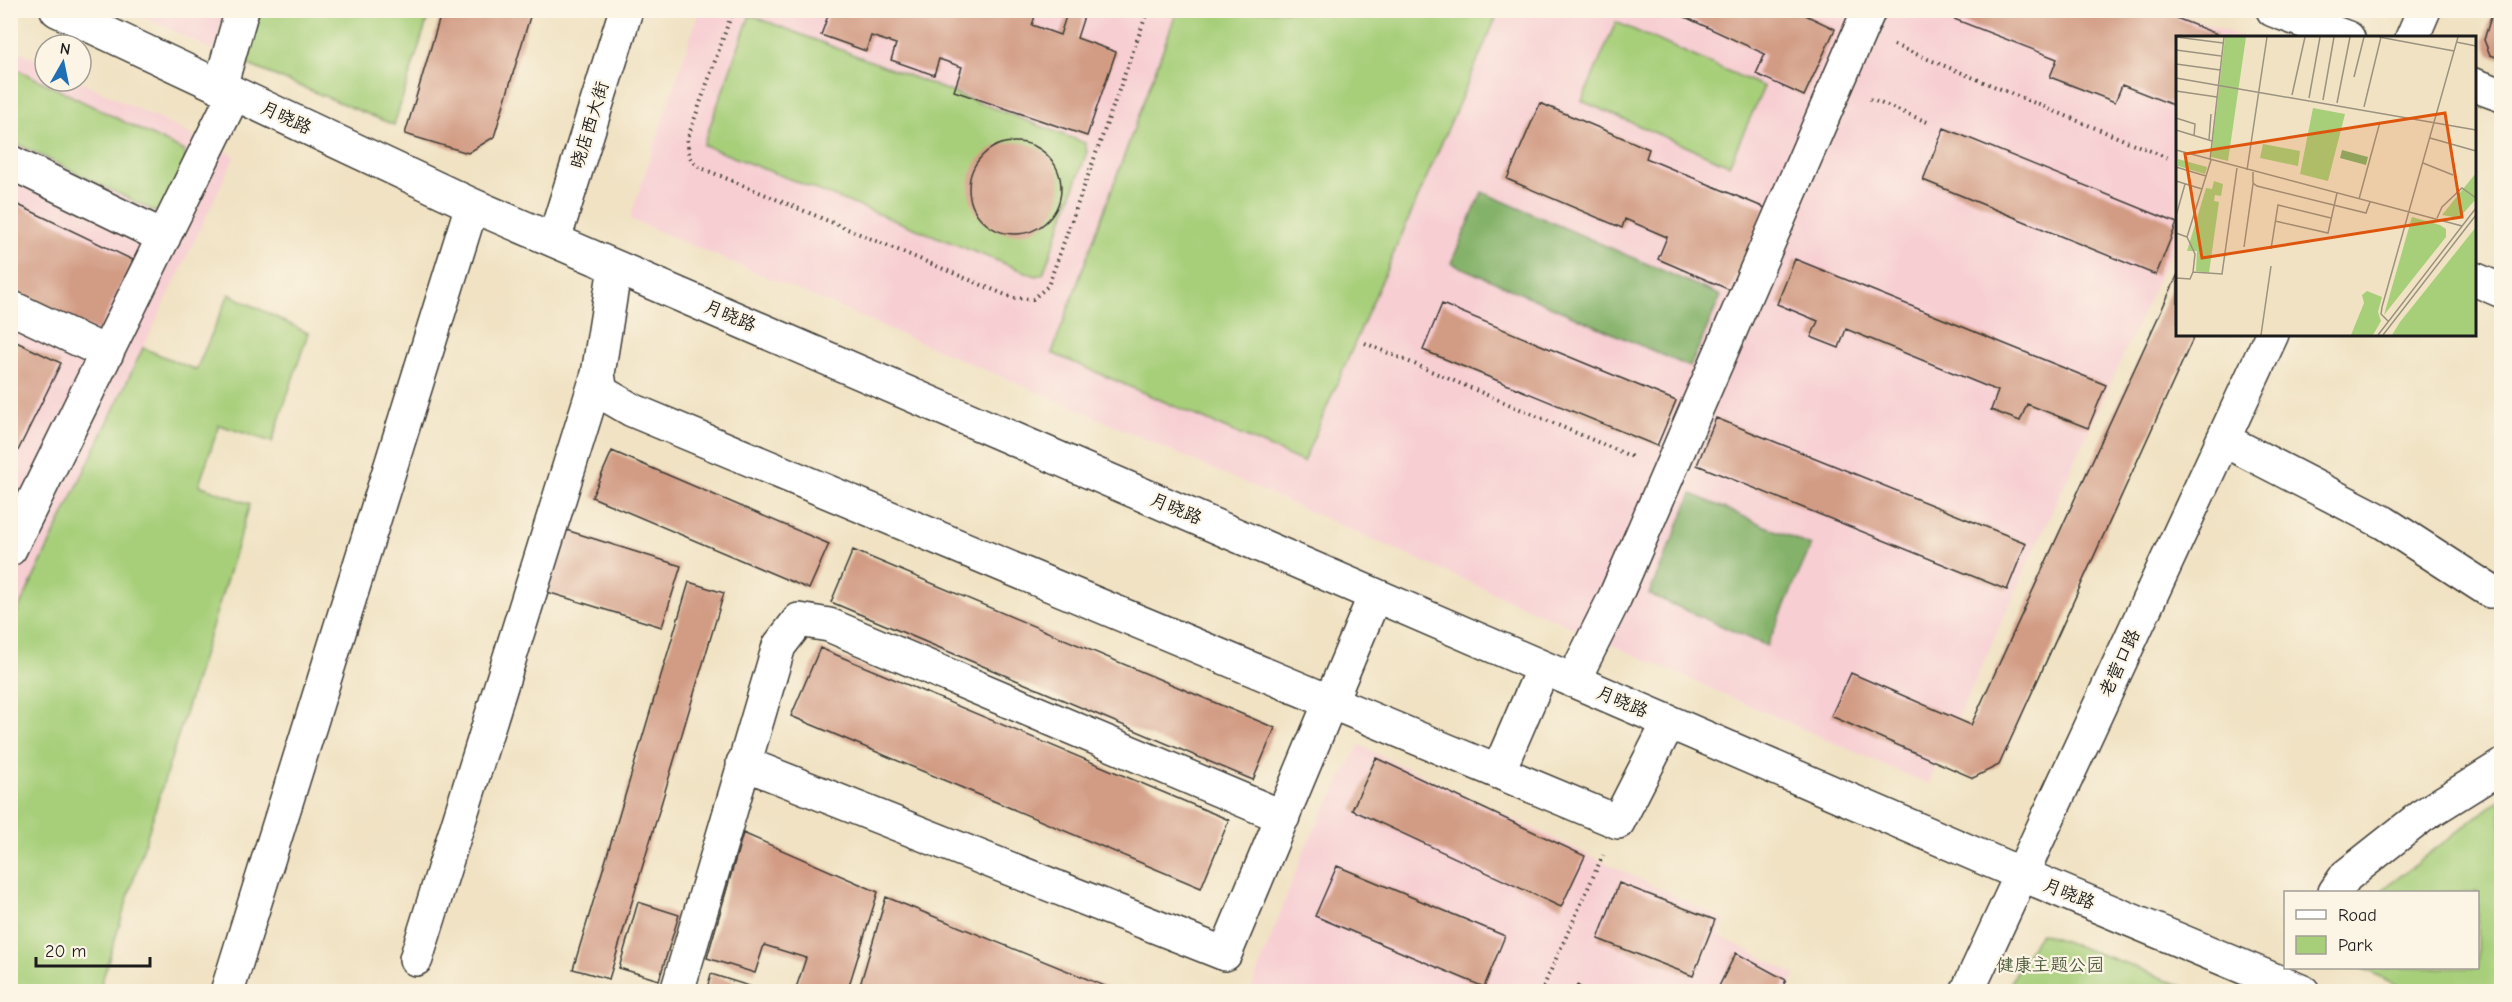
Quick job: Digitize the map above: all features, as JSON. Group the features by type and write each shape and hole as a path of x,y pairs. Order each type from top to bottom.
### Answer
{"street":[{"name":"月晓路","path":"57,10 472,205 2021,874 2288,979"},
{"path":"10,549 164,237 227,90 242,10"},
{"name":"晓店西大街","path":"554,240 626,10"},
{"path":"2273,10 2343,36"},
{"path":"2413,36 2424,10"},
{"path":"1573,681 1615,597 1864,21"},
{"path":"2476,85 2502,95"},
{"path":"10,162 164,237"},
{"path":"227,992 472,205"},
{"path":"416,959 598,374 615,267"},
{"path":"2476,279 2502,291"},
{"path":"10,307 107,353"},
{"name":"老营口路","path":"1967,992 2271,336"},
{"path":"598,374 601,392 632,410 1618,822 1670,722"},
{"path":"2224,440 2383,522 2490,591"},
{"path":"743,763 1225,954 1375,595"},
{"path":"677,992 779,646 799,620 829,625 1283,817"},
{"path":"1498,772 1543,668"},
{"path":"2336,891 2346,876 2422,816 2502,766"}],"path":[{"path":"733,10 687,140 690,158 699,166 1014,298 1033,299 1047,286 1148,10"},
{"path":"1864,21 2168,158"},
{"path":"1836,86 1930,123"},
{"path":"1365,344 1669,472"},
{"path":"1541,992 1618,822"}],"shaded area":[{"path":"2168,10 2240,36 2176,36 2176,239 1928,784 1031,389 630,219 699,11"},
{"path":"132,11 225,11 214,51"},
{"path":"11,47 33,58 33,93 93,93 93,87 235,156 11,625"},
{"path":"1359,745 1725,920 1718,935 1796,975 1787,992 1250,992 1305,848"}],"green space":[{"path":"253,11 430,11 394,125 239,61"},
{"path":"1177,11 1499,11 1303,462 1052,353"},
{"path":"750,15 1085,143 1087,152 1043,274 1036,276 703,145"},
{"path":"1616,22 1764,87 1729,165 1582,101"},
{"path":"10,66 33,77 33,93 65,93 184,151 187,166 165,208 156,212 11,141"},
{"path":"1482,192 1721,296 1690,367 1451,263"},
{"path":"229,294 308,333 272,442 219,425 199,485 250,504 99,991 11,991 11,625 143,348 196,370"},
{"path":"1692,494 1811,546 1767,646 1649,594"},
{"path":"2501,798 2501,991 2409,991 2364,969 2479,969 2479,891 2381,891"},
{"name":"健康主题公园","path":"2041,933 2136,967 2193,991 2007,991 2022,960"}],"building":[{"path":"442,10 532,10 494,137 468,153 405,134"},
{"path":"830,10 1037,10 1032,25 1060,35 1068,10 1086,10 1077,38 1116,52 1087,136 954,91 962,67 939,59 934,75 891,60 896,44 871,36 866,51 821,35"},
{"path":"1670,10 1795,10 1835,29 1804,96 1756,74 1765,54"},
{"path":"1931,10 2156,10 2217,34 2216,36 2176,36 2176,106 2122,85 2115,102 2050,77 2057,59"},
{"path":"2493,10 2502,10 2502,59 2490,55 2484,40"},
{"path":"1540,103 1649,149 1646,158 1765,208 1730,290 1658,259 1667,237 1625,219 1622,228 1507,179"},
{"path":"1944,128 2176,223 2176,225 2156,275 1923,180"},
{"path":"1015,142 1032,146 1047,156 1057,171 1061,188 1057,205 1047,220 1032,230 1015,234 998,230 983,220 973,205 969,188 973,171 983,156 998,146"},
{"path":"10,201 133,260 98,332 10,290"},
{"path":"1795,259 2106,385 2088,428 2027,404 2020,421 1991,410 1998,391 1846,329 1839,348 1811,337 1818,321 1777,304"},
{"path":"2176,278 2176,336 2194,336 1999,765 1973,778 1831,716 1851,673 1971,725"},
{"path":"1442,304 1676,401 1657,446 1423,350"},
{"path":"10,339 61,363 10,467"},
{"path":"1716,418 2026,543 2007,590 1697,465"},
{"path":"612,451 829,544 809,589 592,497"},
{"path":"566,530 681,566 662,627 547,592"},
{"path":"853,550 1275,728 1253,780 831,602"},
{"path":"689,582 724,593 609,979 573,969"},
{"path":"820,648 1229,820 1201,888 791,716"},
{"path":"1376,758 1585,856 1561,907 1352,810"},
{"path":"743,833 878,892 847,992 807,992 796,988 806,958 764,945 755,973 707,958"},
{"path":"1337,866 1505,936 1484,987 1315,916"},
{"path":"1619,883 1715,920 1693,976 1598,939"},
{"path":"886,897 1117,991 1117,992 858,992"},
{"path":"638,902 679,915 659,980 619,968"},
{"path":"1736,953 1786,980 1780,992 1716,992"},
{"path":"711,974 765,991 765,992 706,992"},
{"path":"1577,985 1588,992 1574,992"}]}
